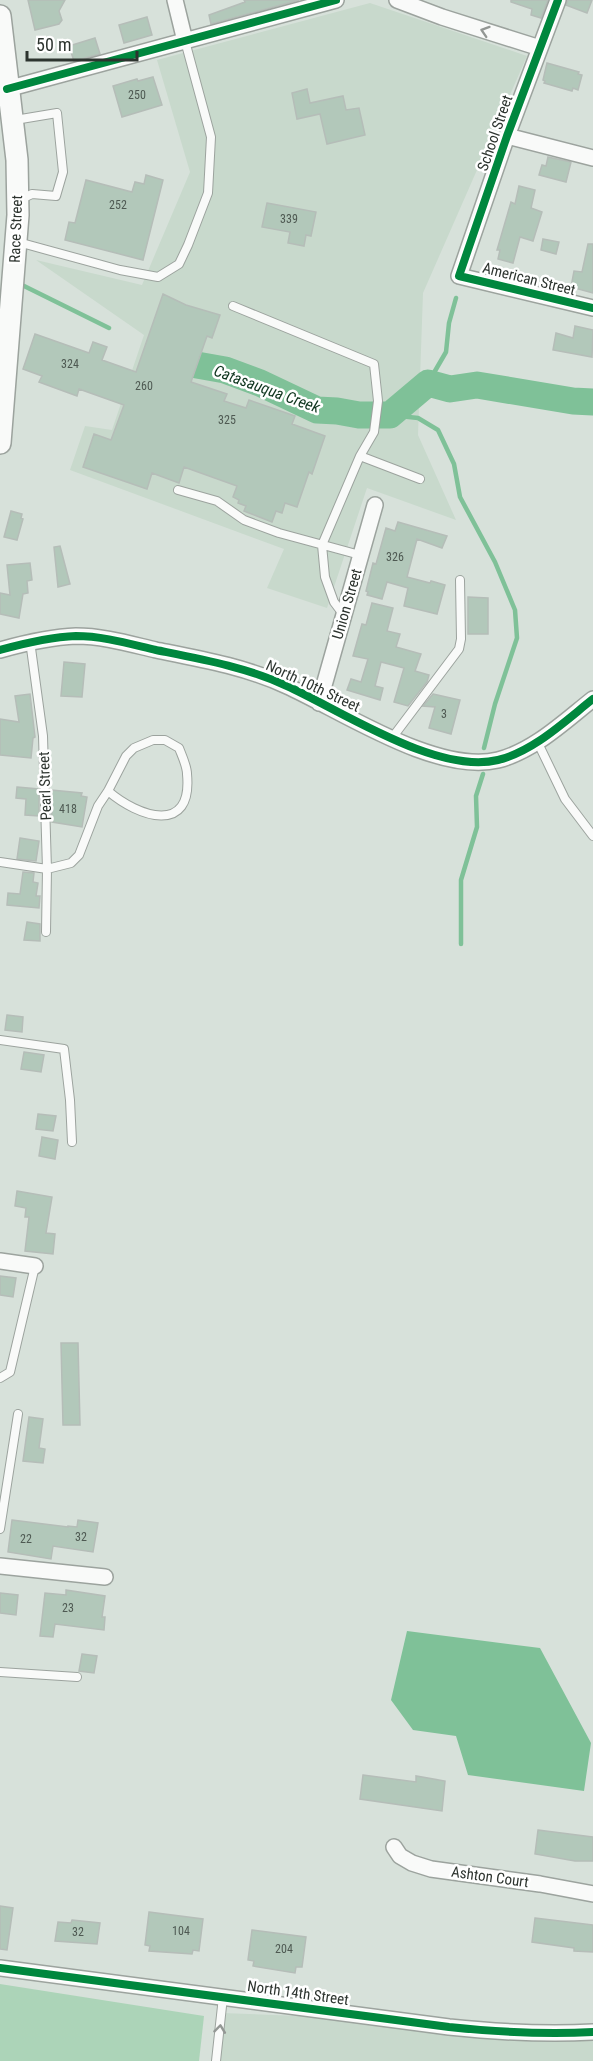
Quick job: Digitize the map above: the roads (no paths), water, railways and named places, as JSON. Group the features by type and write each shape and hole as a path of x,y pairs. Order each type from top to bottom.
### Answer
{"main road":[{"name":"Race Street","path":"0,15 18,200 16,248 8,305 0,443"}],"street":[{"path":"175,0 186,41"},
{"path":"7,89 336,0"},
{"path":"397,0 540,48"},
{"name":"School Street","path":"459,276 507,136 558,0"},
{"path":"507,136 593,158"},
{"name":"American Street","path":"459,276 593,308"},
{"name":"Union Street","path":"319,703 375,505"},
{"name":"North 10th Street","path":"0,650 30,641 78,636 105,638 227,665 258,674 288,687 392,738 445,758 477,763 517,754 593,699"},
{"path":"0,1261 35,1266"},
{"path":"0,1566 105,1577"},
{"name":"Ashton Court","path":"394,1847 400,1856 412,1863 431,1869 593,1894"},
{"name":"North 14th Street","path":"0,1968 502,2033 593,2032"}],"lane":[{"path":"16,248 158,277 179,264 208,192 211,137 186,41"},
{"path":"11,129 57,113 63,172 56,195 32,194 18,200"},
{"path":"234,306 374,364 378,401 374,432 360,456 322,545 325,577 334,602 343,615"},
{"path":"360,456 420,479"},
{"path":"178,490 217,501 244,520 279,533 360,555"},
{"path":"392,738 459,649 461,639 460,580"},
{"name":"Pearl Street","path":"30,641 43,736 48,868 46,932"},
{"path":"0,862 48,868 71,863 79,855 98,806 126,756 134,748 153,740 165,740 179,748 188,772 188,792 183,806 176,813 162,816 144,813 121,802 108,791"},
{"path":"537,741 565,799 593,836"},
{"path":"0,1040 64,1050 72,1142"},
{"path":"0,1378 10,1372 35,1266"},
{"path":"0,1529 18,1414"},
{"path":"0,1672 77,1677"},
{"path":"216,2061 224,1997"}],"waterway":[{"name":"Catasauqua Creek","path":"20,284 109,328"},
{"path":"428,383 446,352 449,323 456,298"},
{"name":"Catasauqua Creek","path":"180,362 225,370 260,383 317,410 359,415 390,415 428,383 450,389 477,385 573,401 593,402"},
{"path":"390,415 418,418 438,430 454,464 460,497 495,562 515,610 517,638 495,704 484,748"},
{"path":"461,944 461,880 477,827 476,796 483,774"}]}
